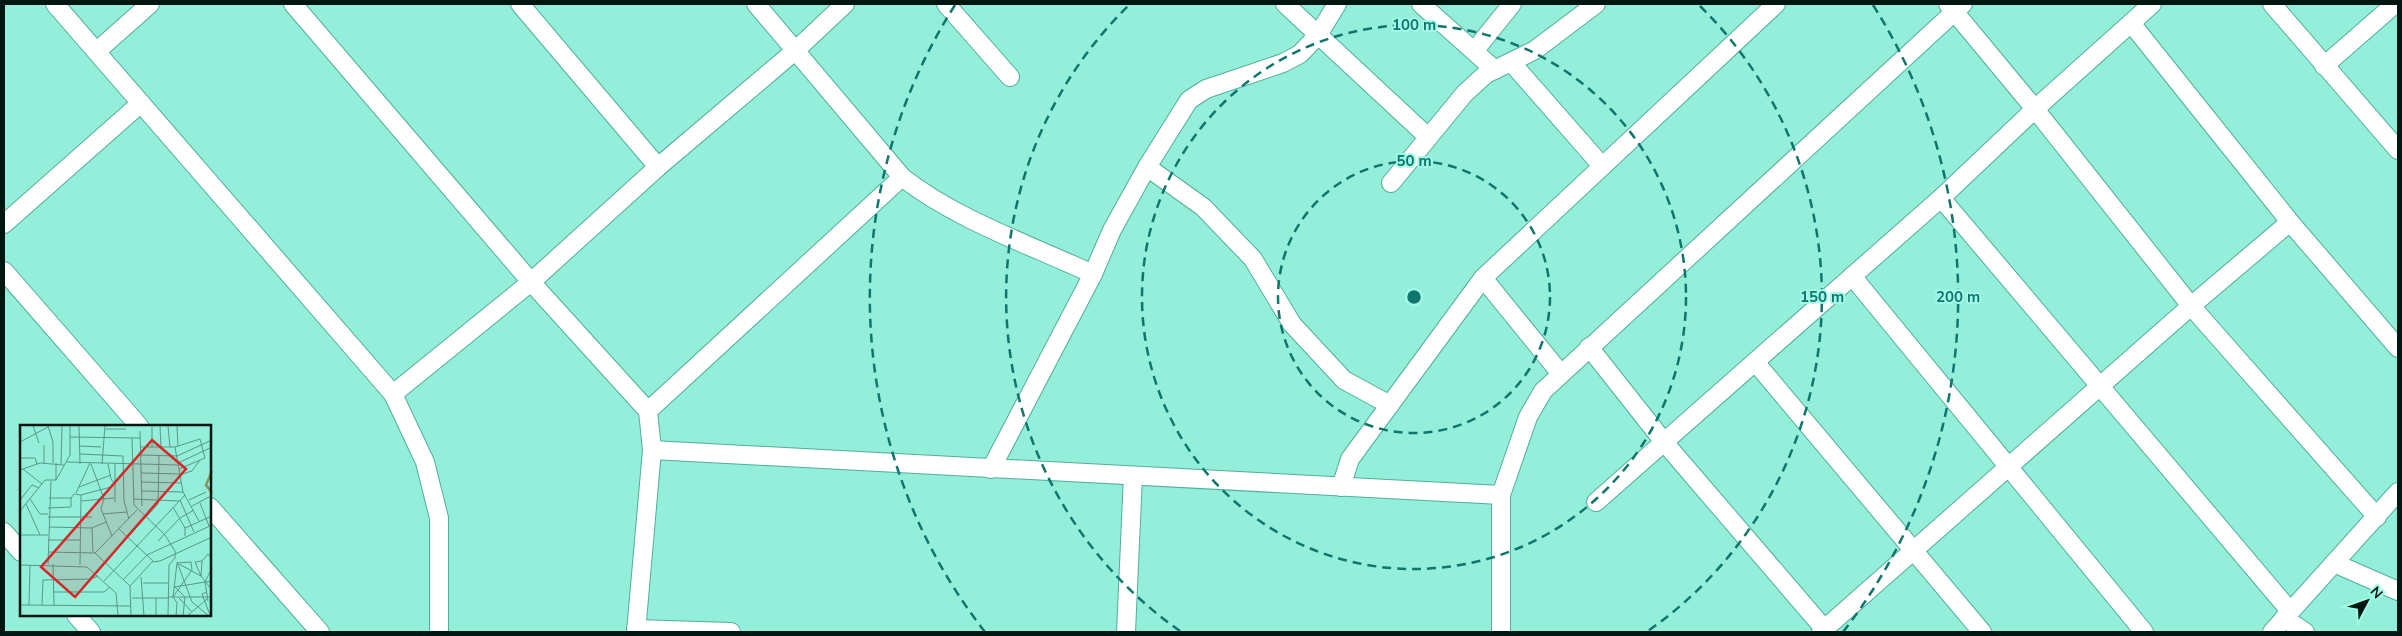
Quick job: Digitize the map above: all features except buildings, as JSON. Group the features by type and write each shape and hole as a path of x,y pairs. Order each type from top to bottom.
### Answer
{"street":[{"path":"55,4 393,394 422,456 439,518 439,632"},
{"path":"97,51 150,4"},
{"path":"293,4 531,282 648,411 652,450 636,631 730,632"},
{"path":"520,4 658,167"},
{"path":"756,4 902,177 922,193 946,207 1093,274"},
{"path":"393,394 531,282 658,167 796,50 845,4"},
{"path":"946,4 1010,77"},
{"path":"1285,4 1428,138"},
{"path":"992,469 1093,274 1112,230 1147,167 1189,100 1206,89 1283,63 1300,54 1318,35 1337,4"},
{"path":"1421,4 1475,50 1495,70"},
{"path":"1475,50 1512,4"},
{"path":"1391,183 1465,93 1486,74 1535,50 1579,10 1596,4"},
{"path":"1341,487 1350,460 1483,278 1776,4"},
{"path":"1596,502 1941,198 2035,109 2152,4"},
{"path":"2272,4 2398,150"},
{"path":"2324,66 2395,4"},
{"path":"1501,632 1501,495 1528,417 1543,391 1955,6 2192,306 2377,517"},
{"path":"2131,24 2290,222 2398,348"},
{"path":"1511,62 1602,166"},
{"path":"4,224 142,103"},
{"path":"1147,167 1204,207 1254,259 1292,324 1344,380 1390,405"},
{"path":"648,411 902,177"},
{"path":"1941,198 2102,386 2287,614 2305,632"},
{"path":"1589,347 1664,442 1824,631 2192,306 2290,222"},
{"path":"4,271 138,425"},
{"path":"1852,276 2008,469 2144,632"},
{"path":"1483,278 1561,374"},
{"path":"1756,363 1982,632"},
{"path":"652,450 1501,495"},
{"path":"1126,632 1133,476"},
{"path":"2272,632 2396,497"},
{"path":"211,508 320,632"},
{"path":"4,532 20,551"},
{"path":"2334,563 2398,591"},
{"path":"77,616 91,632"}]}
